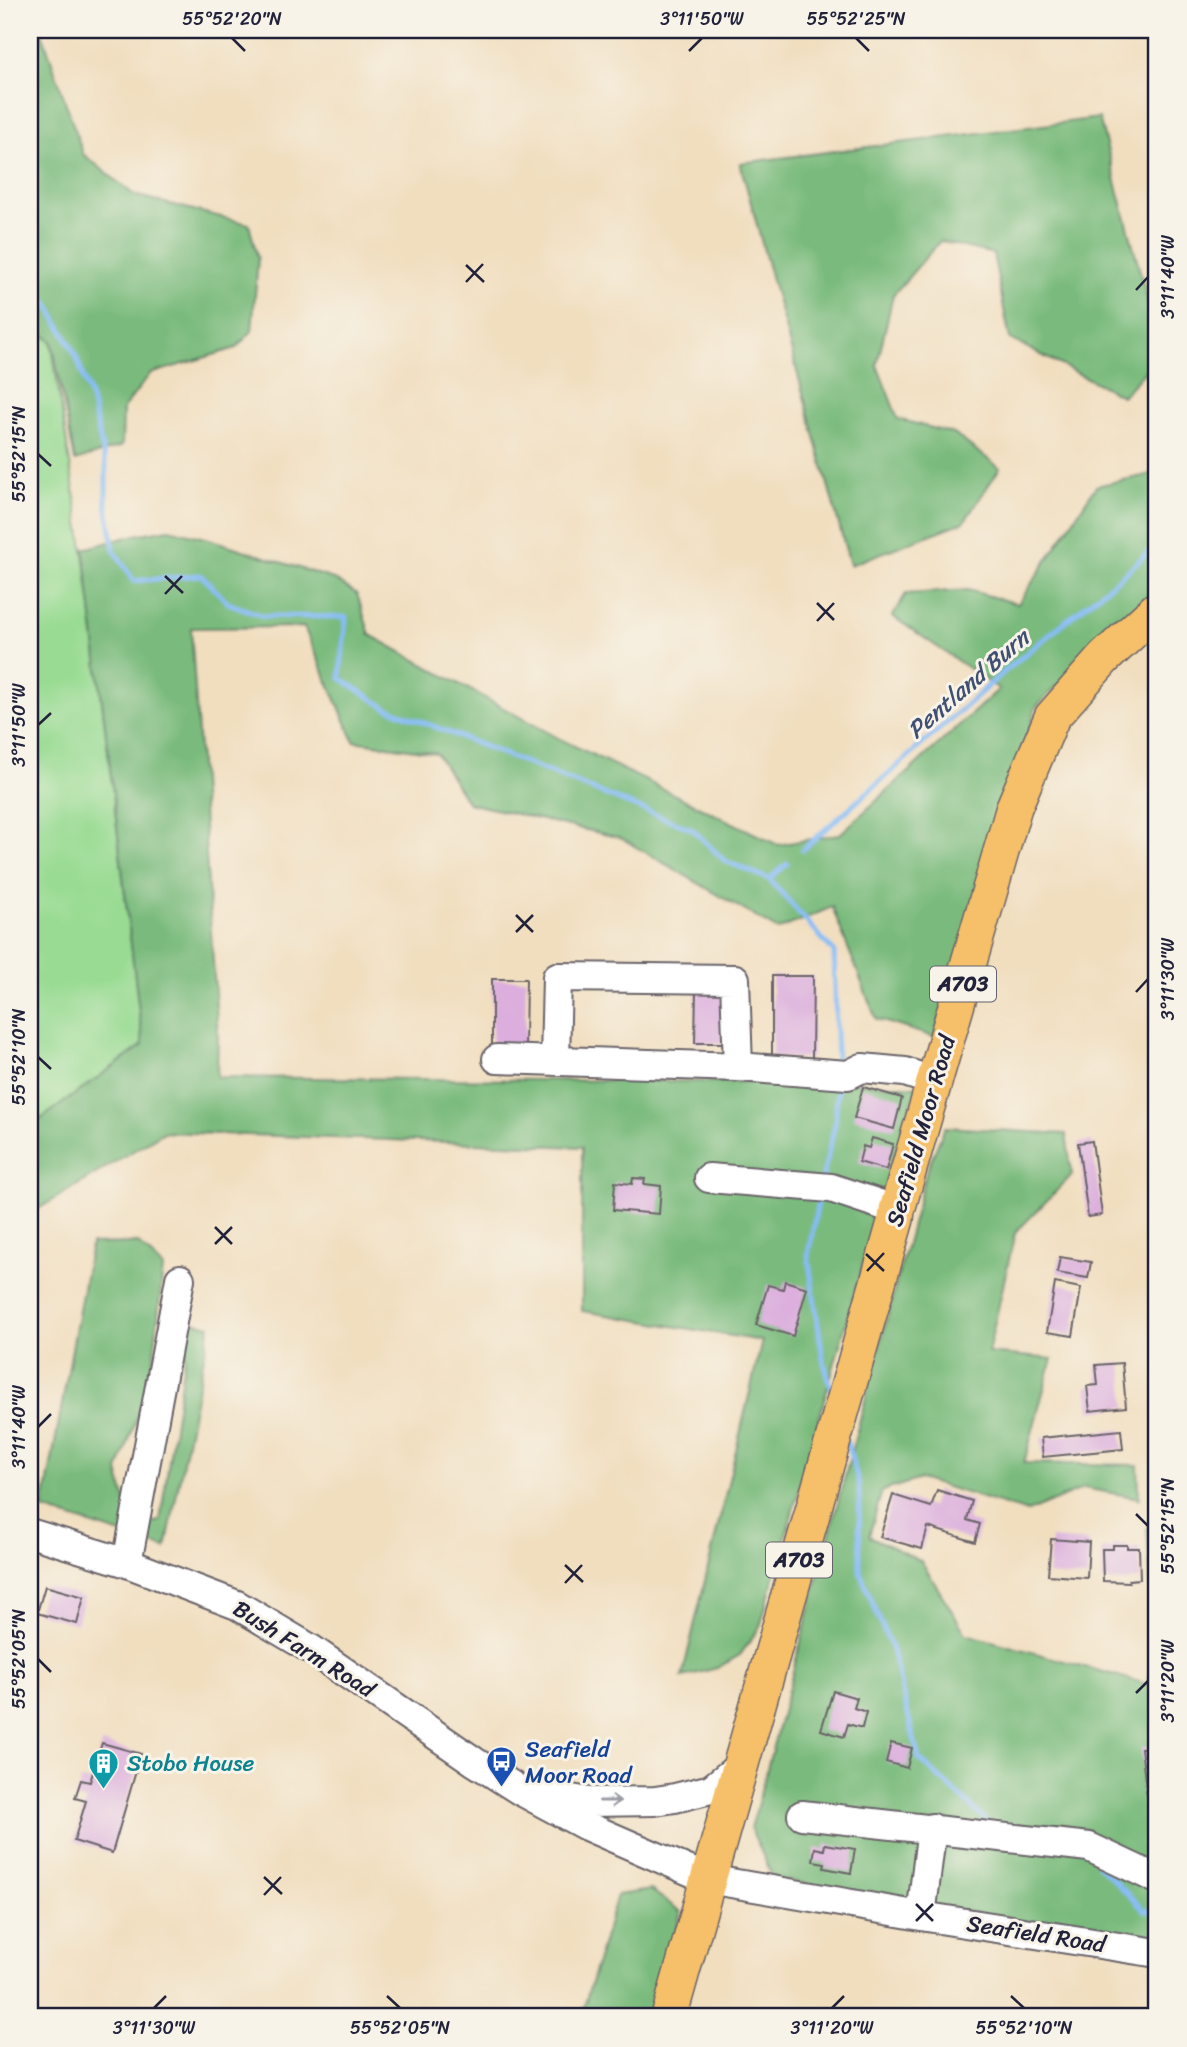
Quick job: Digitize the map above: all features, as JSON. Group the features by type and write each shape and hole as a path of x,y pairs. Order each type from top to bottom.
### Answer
{"main road":[{"name":"Seafield Moor Road","path":"669,2017 1014,807 1052,717 1104,658 1157,610"}],"street":[{"path":"555,1061 557,977 734,979 738,1067"},
{"path":"497,1059 738,1067 839,1075 862,1068 905,1072 935,1082"},
{"path":"709,1178 819,1188 897,1210"},
{"path":"127,1563 180,1279"},
{"name":"Bush Farm Road","path":"30,1533 127,1563 237,1605 312,1649 519,1790 584,1825 708,1879"},
{"name":"Bush Farm Road","path":"519,1790 589,1802 656,1801 711,1789 741,1765"},
{"path":"802,1815 1089,1847 1157,1879"},
{"path":"921,1916 932,1828"},
{"name":"Seafield Road","path":"708,1879 1157,1954"}],"green space":[{"path":"30,30 41,30 83,154 134,195 249,224 258,259 252,331 236,348 150,374 123,409 122,446 75,461 52,341 30,325"},
{"path":"1099,118 1157,335 1157,359 1122,396 1010,339 993,254 940,241 893,295 877,365 898,419 954,434 1000,468 964,522 850,565 740,163"},
{"path":"30,325 51,341 86,568 143,1045 30,1127"},
{"path":"1157,473 1157,588 1036,707 934,1037 876,1019 832,907 778,930 621,838 468,803 436,753 354,741 304,627 191,628 218,1037 217,1077 855,1083 917,1087 891,1164 760,1627 740,1655 717,1668 682,1677 762,1341 582,1311 582,1147 164,1132 30,1214 30,1127 143,1045 84,549 169,529 333,579 357,594 370,635 558,738 778,845 840,834 999,689 892,616 906,594 968,590 1018,604 1096,486"},
{"path":"945,1127 1066,1134 1072,1175 1015,1233 988,1353 1052,1359 1024,1463 1138,1465 1139,1498 1084,1488 1028,1512 920,1479 882,1491 869,1536 921,1561 966,1634 1147,1684 1155,1646 1147,1528 1157,1530 1157,1945 773,1878 751,1829 926,1172"},
{"path":"138,1243 163,1267 152,1375 118,1471 132,1525 160,1521 190,1321 210,1326 166,1548 43,1509 91,1244"},
{"path":"651,1890 681,1912 650,2017 581,2017 617,1895"}],"building":[{"path":"772,976 813,976 812,1058 772,1058"},
{"path":"492,979 526,979 525,1047 492,1047"},
{"path":"696,989 723,989 723,1043 695,1043"},
{"path":"863,1087 902,1098 894,1129 854,1118"},
{"path":"872,1138 893,1144 886,1170 859,1162 863,1146 869,1148"},
{"path":"1092,1141 1102,1215 1088,1217 1078,1143"},
{"path":"633,1178 645,1179 644,1184 661,1186 659,1214 613,1210 615,1182 632,1184"},
{"path":"1060,1257 1091,1262 1088,1278 1057,1273"},
{"path":"785,1281 807,1288 793,1336 756,1325 768,1285 783,1289"},
{"path":"1055,1283 1081,1288 1073,1336 1047,1332"},
{"path":"1122,1363 1126,1407 1090,1411 1087,1386 1098,1385 1096,1365"},
{"path":"1121,1430 1123,1449 1043,1457 1041,1438"},
{"path":"937,1490 972,1501 967,1520 980,1524 975,1542 928,1527 922,1549 880,1537 893,1495 931,1507"},
{"path":"1051,1539 1089,1542 1087,1578 1048,1575"},
{"path":"1113,1545 1139,1548 1140,1579 1129,1582 1103,1581 1102,1549 1113,1549"},
{"path":"45,1586 84,1597 77,1624 37,1613"},
{"path":"833,1691 857,1698 854,1708 866,1712 862,1728 848,1724 844,1737 821,1730"},
{"name":"Stobo House","path":"102,1743 141,1754 112,1853 74,1841 86,1801 75,1798 81,1780 90,1782"},
{"path":"891,1743 912,1748 907,1768 886,1762"},
{"path":"1157,1747 1157,1793 1147,1795 1141,1748"},
{"path":"825,1844 855,1849 851,1873 824,1868 825,1863 813,1861 815,1848 824,1850"}],"waterway":[{"path":"30,288 48,304 76,356 91,399 106,466 106,501 114,550 134,581 201,575 228,603 263,616 346,617 340,678 385,707 692,829 725,861 769,879 834,952 837,1066"},
{"name":"Pentland Burn","path":"802,850 1012,665 1157,544"},
{"name":"Pentland Burn","path":"769,879 787,864"},
{"path":"822,1180 835,1124 838,1083"},
{"path":"819,1196 808,1255 823,1359 832,1390"},
{"path":"847,1443 859,1484 860,1572 892,1650 919,1759 993,1826"},
{"path":"1098,1865 1144,1910 1157,1913"}],"place":[{"name":"Seafield Moor Road","path":"502,1789"},
{"name":"Stobo House","path":"104,1790"}]}
